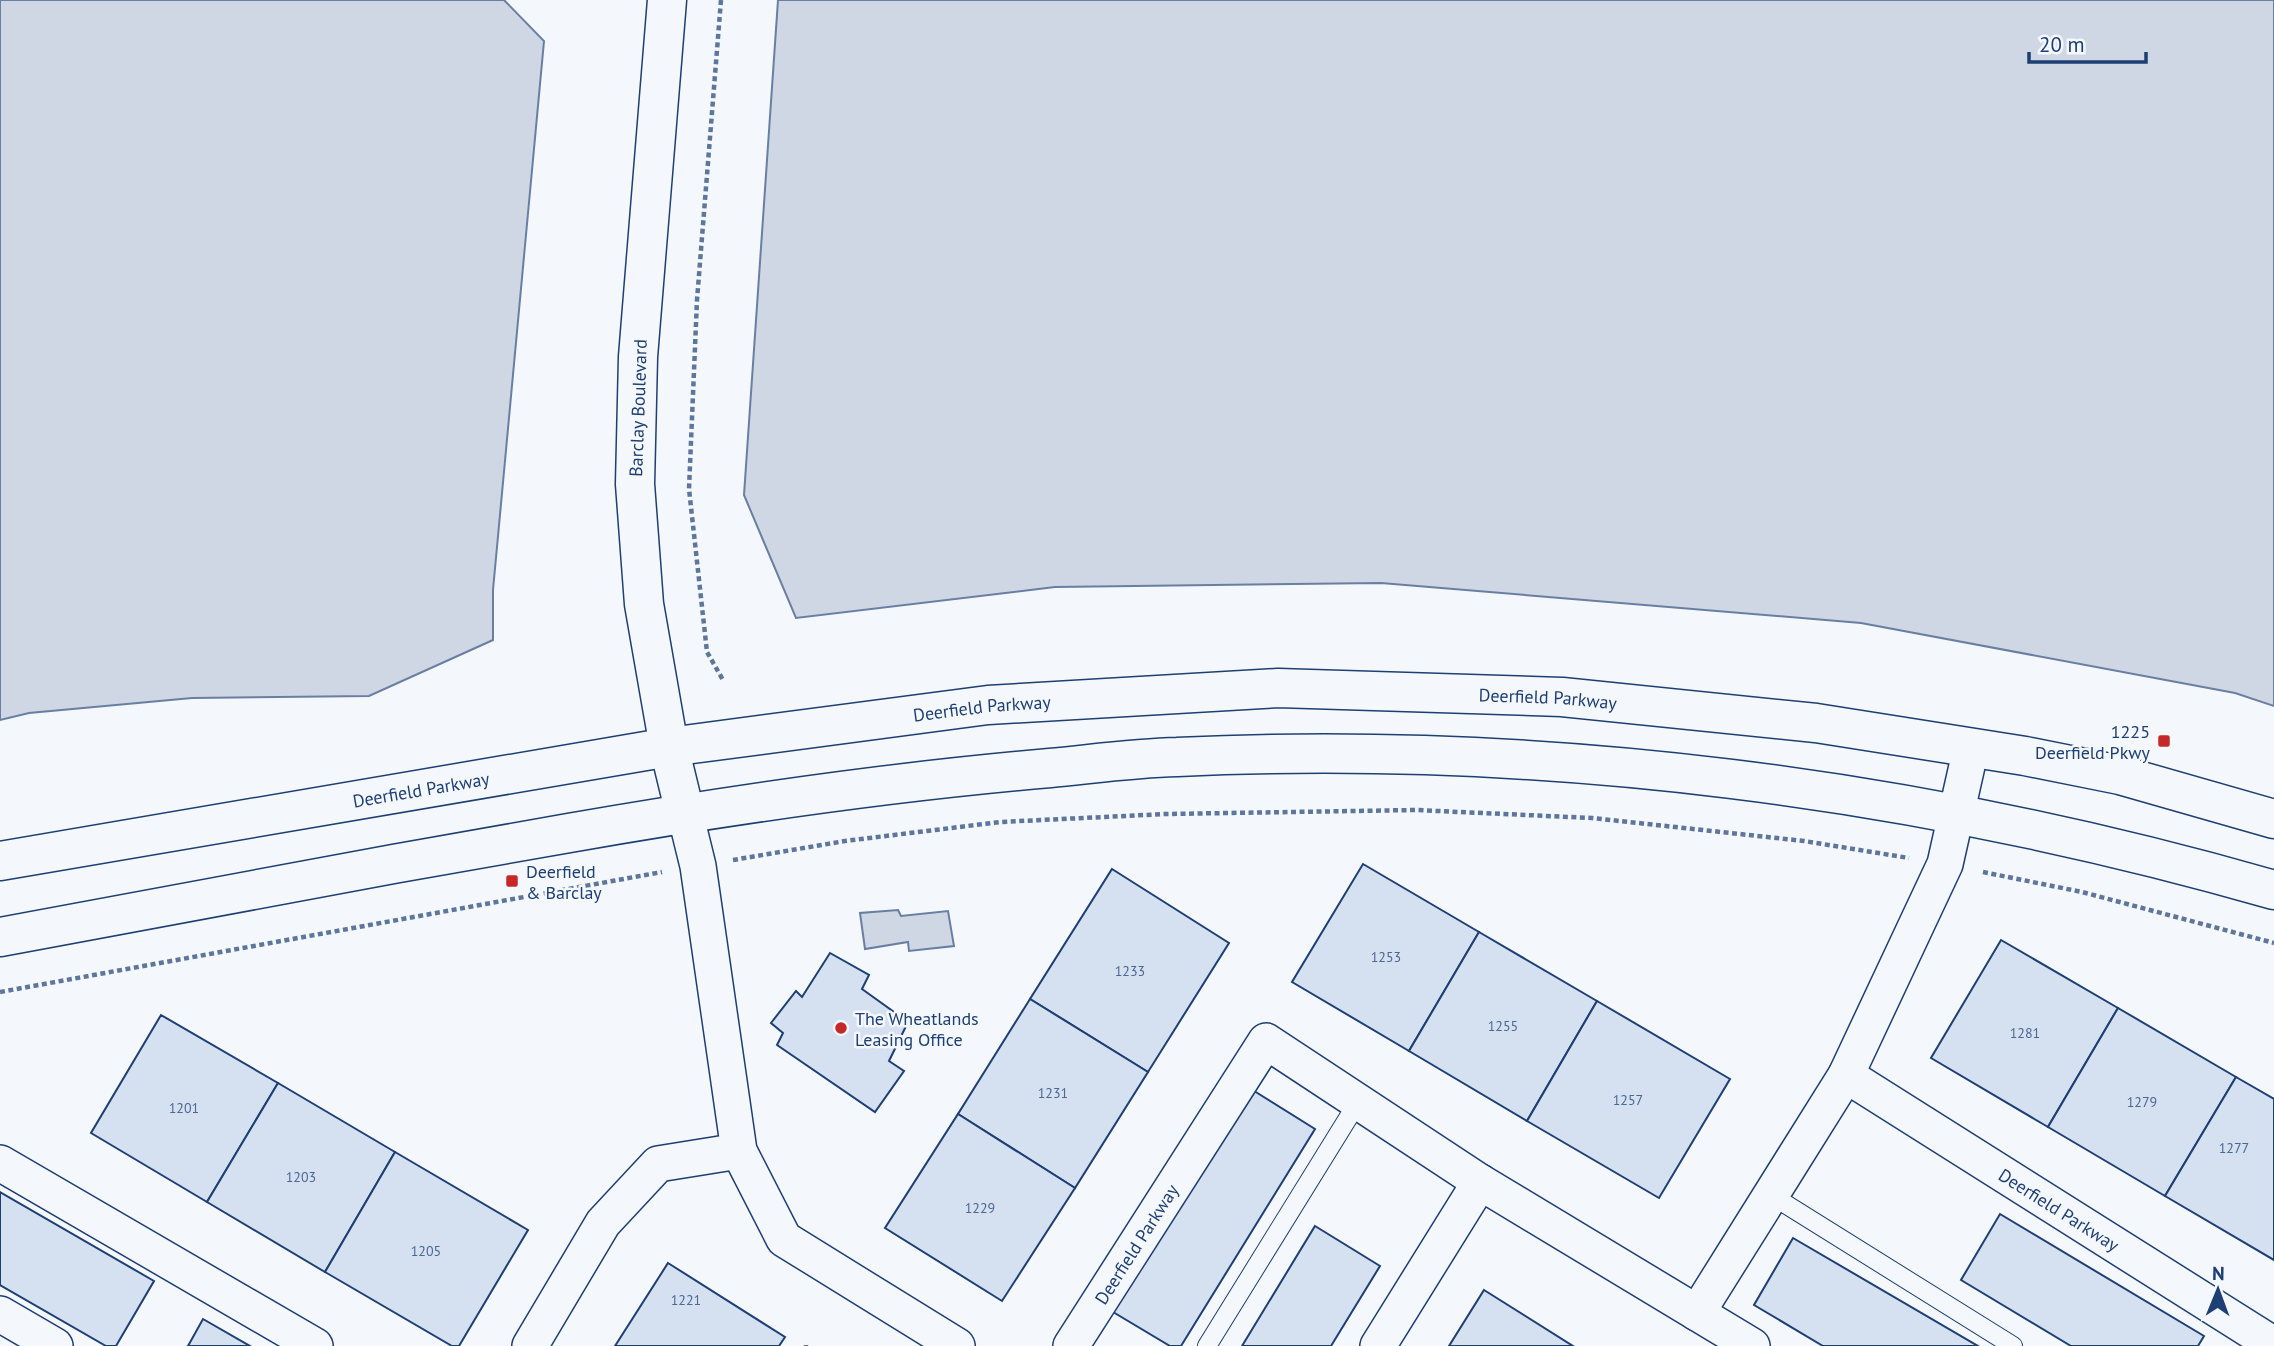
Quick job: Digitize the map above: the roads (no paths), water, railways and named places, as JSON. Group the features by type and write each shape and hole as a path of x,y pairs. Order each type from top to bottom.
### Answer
{"main road":[{"name":"Barclay Boulevard","path":"667,0 638,357 635,484 644,604 669,747 685,813"},
{"name":"Deerfield Parkway","path":"0,861 669,747 988,705 1278,688 1562,697 1816,723 2120,775 2274,819"},
{"path":"0,937 685,813 911,780 1175,757 1398,755 1593,765 1711,776 1956,814 2177,862 2274,890"}],"street":[{"path":"1697,1313 1846,1075 1945,864 1971,748"},
{"path":"685,813 698,866 739,1151 784,1239 957,1346"},
{"name":"Deerfield Parkway","path":"1071,1346 1266,1041 1480,1182 1752,1346"},
{"name":"Deerfield Parkway","path":"1846,1075 2266,1340 2262,1346"},
{"path":"530,1346 603,1223 658,1164 739,1151"},
{"path":"0,1163 315,1346"},
{"path":"1378,1346 1480,1182"},
{"path":"0,1314 55,1346"}],"lane":[{"path":"1207,1346 1358,1102"},
{"path":"1771,1195 2013,1346"}],"place":[{"name":"1225 Deerfield Pkwy","path":"2164,741"},
{"name":"Deerfield & Barclay","path":"512,881"},
{"name":"The Wheatlands Leasing Office","path":"841,1028"}]}
